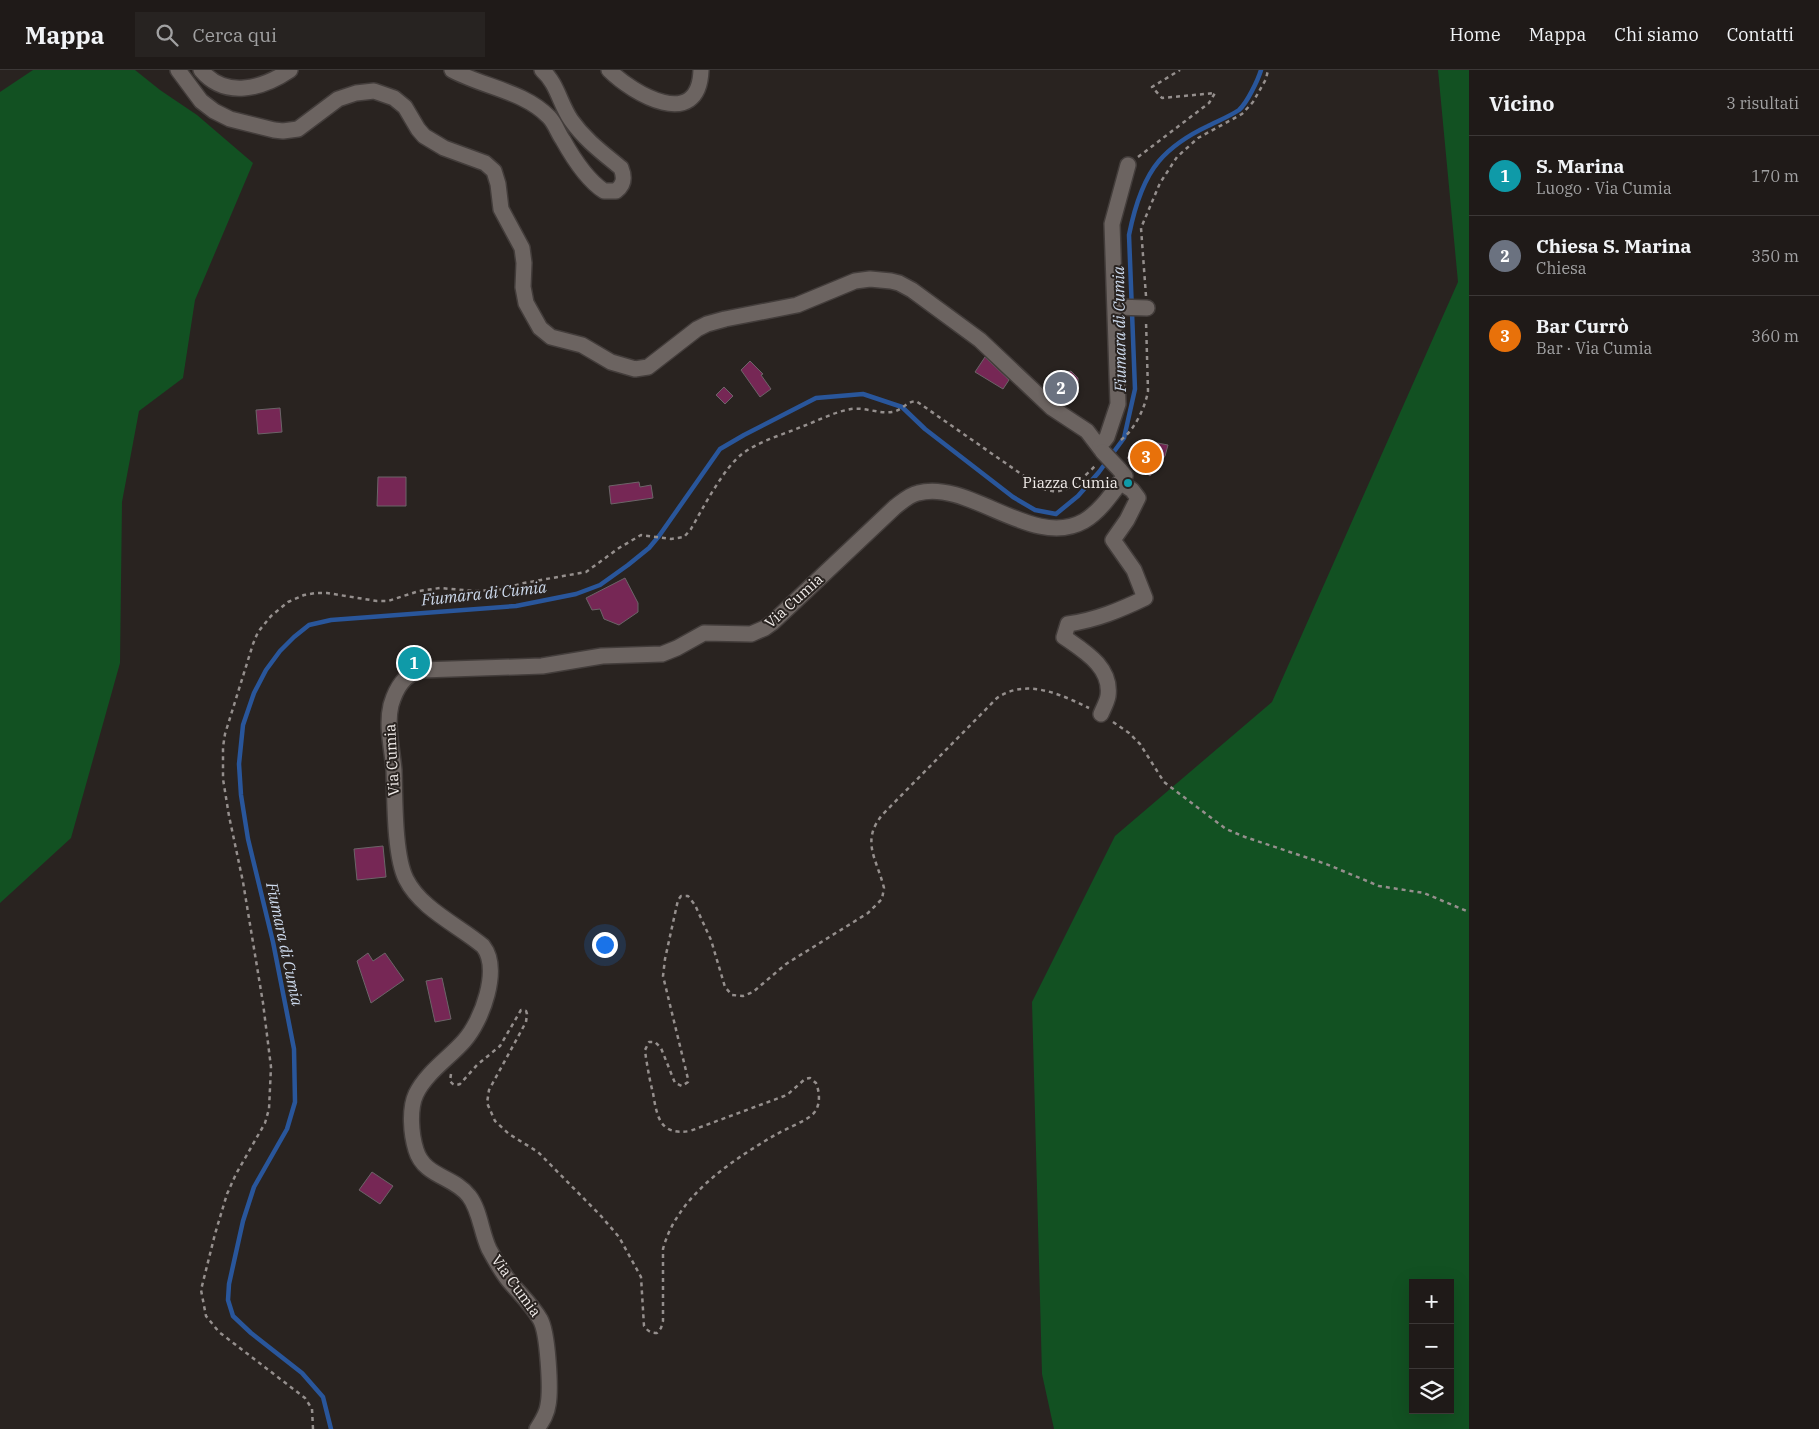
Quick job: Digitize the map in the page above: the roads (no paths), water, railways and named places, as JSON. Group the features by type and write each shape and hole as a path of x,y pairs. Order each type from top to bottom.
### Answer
{"street":[{"path":"178,70 201,101 214,111 230,119 274,130 290,131 298,129 338,99 356,92 374,91 394,98 405,107 424,136 444,148 485,163 494,171 503,215 522,248 524,294 535,322 545,333 582,345 611,362 635,369 648,367 697,329 716,321 797,305 863,279 891,281 912,290 980,340 1052,408 1087,431 1138,498 1127,520 1113,540 1134,570 1145,598 1114,613 1087,622 1068,624 1064,637 1100,665 1107,682 1108,697 1101,714"},
{"path":"201,70 217,85 234,88 268,83 290,70"},
{"path":"452,70 527,101 542,111 550,118 568,150 589,177 604,191 616,191 621,187 624,180 621,168 590,143 574,124 554,84 542,70"},
{"path":"609,70 621,81 637,91 664,103 675,104 687,100 696,92 701,70"},
{"path":"1104,451 1118,404 1118,307 1112,224 1128,165"},
{"path":"1118,307 1145,307"},
{"name":"Via Cumia","path":"537,1429 546,1413 549,1400 546,1337 542,1322 508,1280 488,1247 468,1194 429,1170 416,1150 412,1107 417,1092 425,1080 464,1041 475,1025 488,990 491,964 487,951 483,946 437,913 409,885 402,869 389,727 392,704 399,686 409,675 422,670 542,666 602,656 662,654 678,648 704,633 752,634 772,623 896,506 912,495 926,491 942,492 961,497 1035,525 1058,528 1074,525 1090,517 1104,503 1120,476"}],"waterway":[{"name":"Fiumara di Cumia","path":"331,1429 323,1397 302,1373 251,1333 233,1316 228,1300 229,1284 243,1221 254,1187 287,1129 295,1102 294,1049 273,942 248,839 241,795 239,764 243,725 254,693 266,670 280,651 309,625 331,620 516,606 576,594 600,585 649,548 720,449 816,398 863,394 902,407 925,429 1013,497 1035,510 1056,514 1078,496 1099,472 1124,438 1135,389 1129,235 1143,187 1159,161 1175,146 1195,133 1239,110 1252,91 1261,70"}],"place":[{"name":"Chiesa S. Marina","path":"1061,388"},
{"name":"Bar Currò","path":"1146,457"},
{"name":"Piazza Cumia","path":"1128,483"},
{"name":"S. Marina","path":"414,663"}]}
